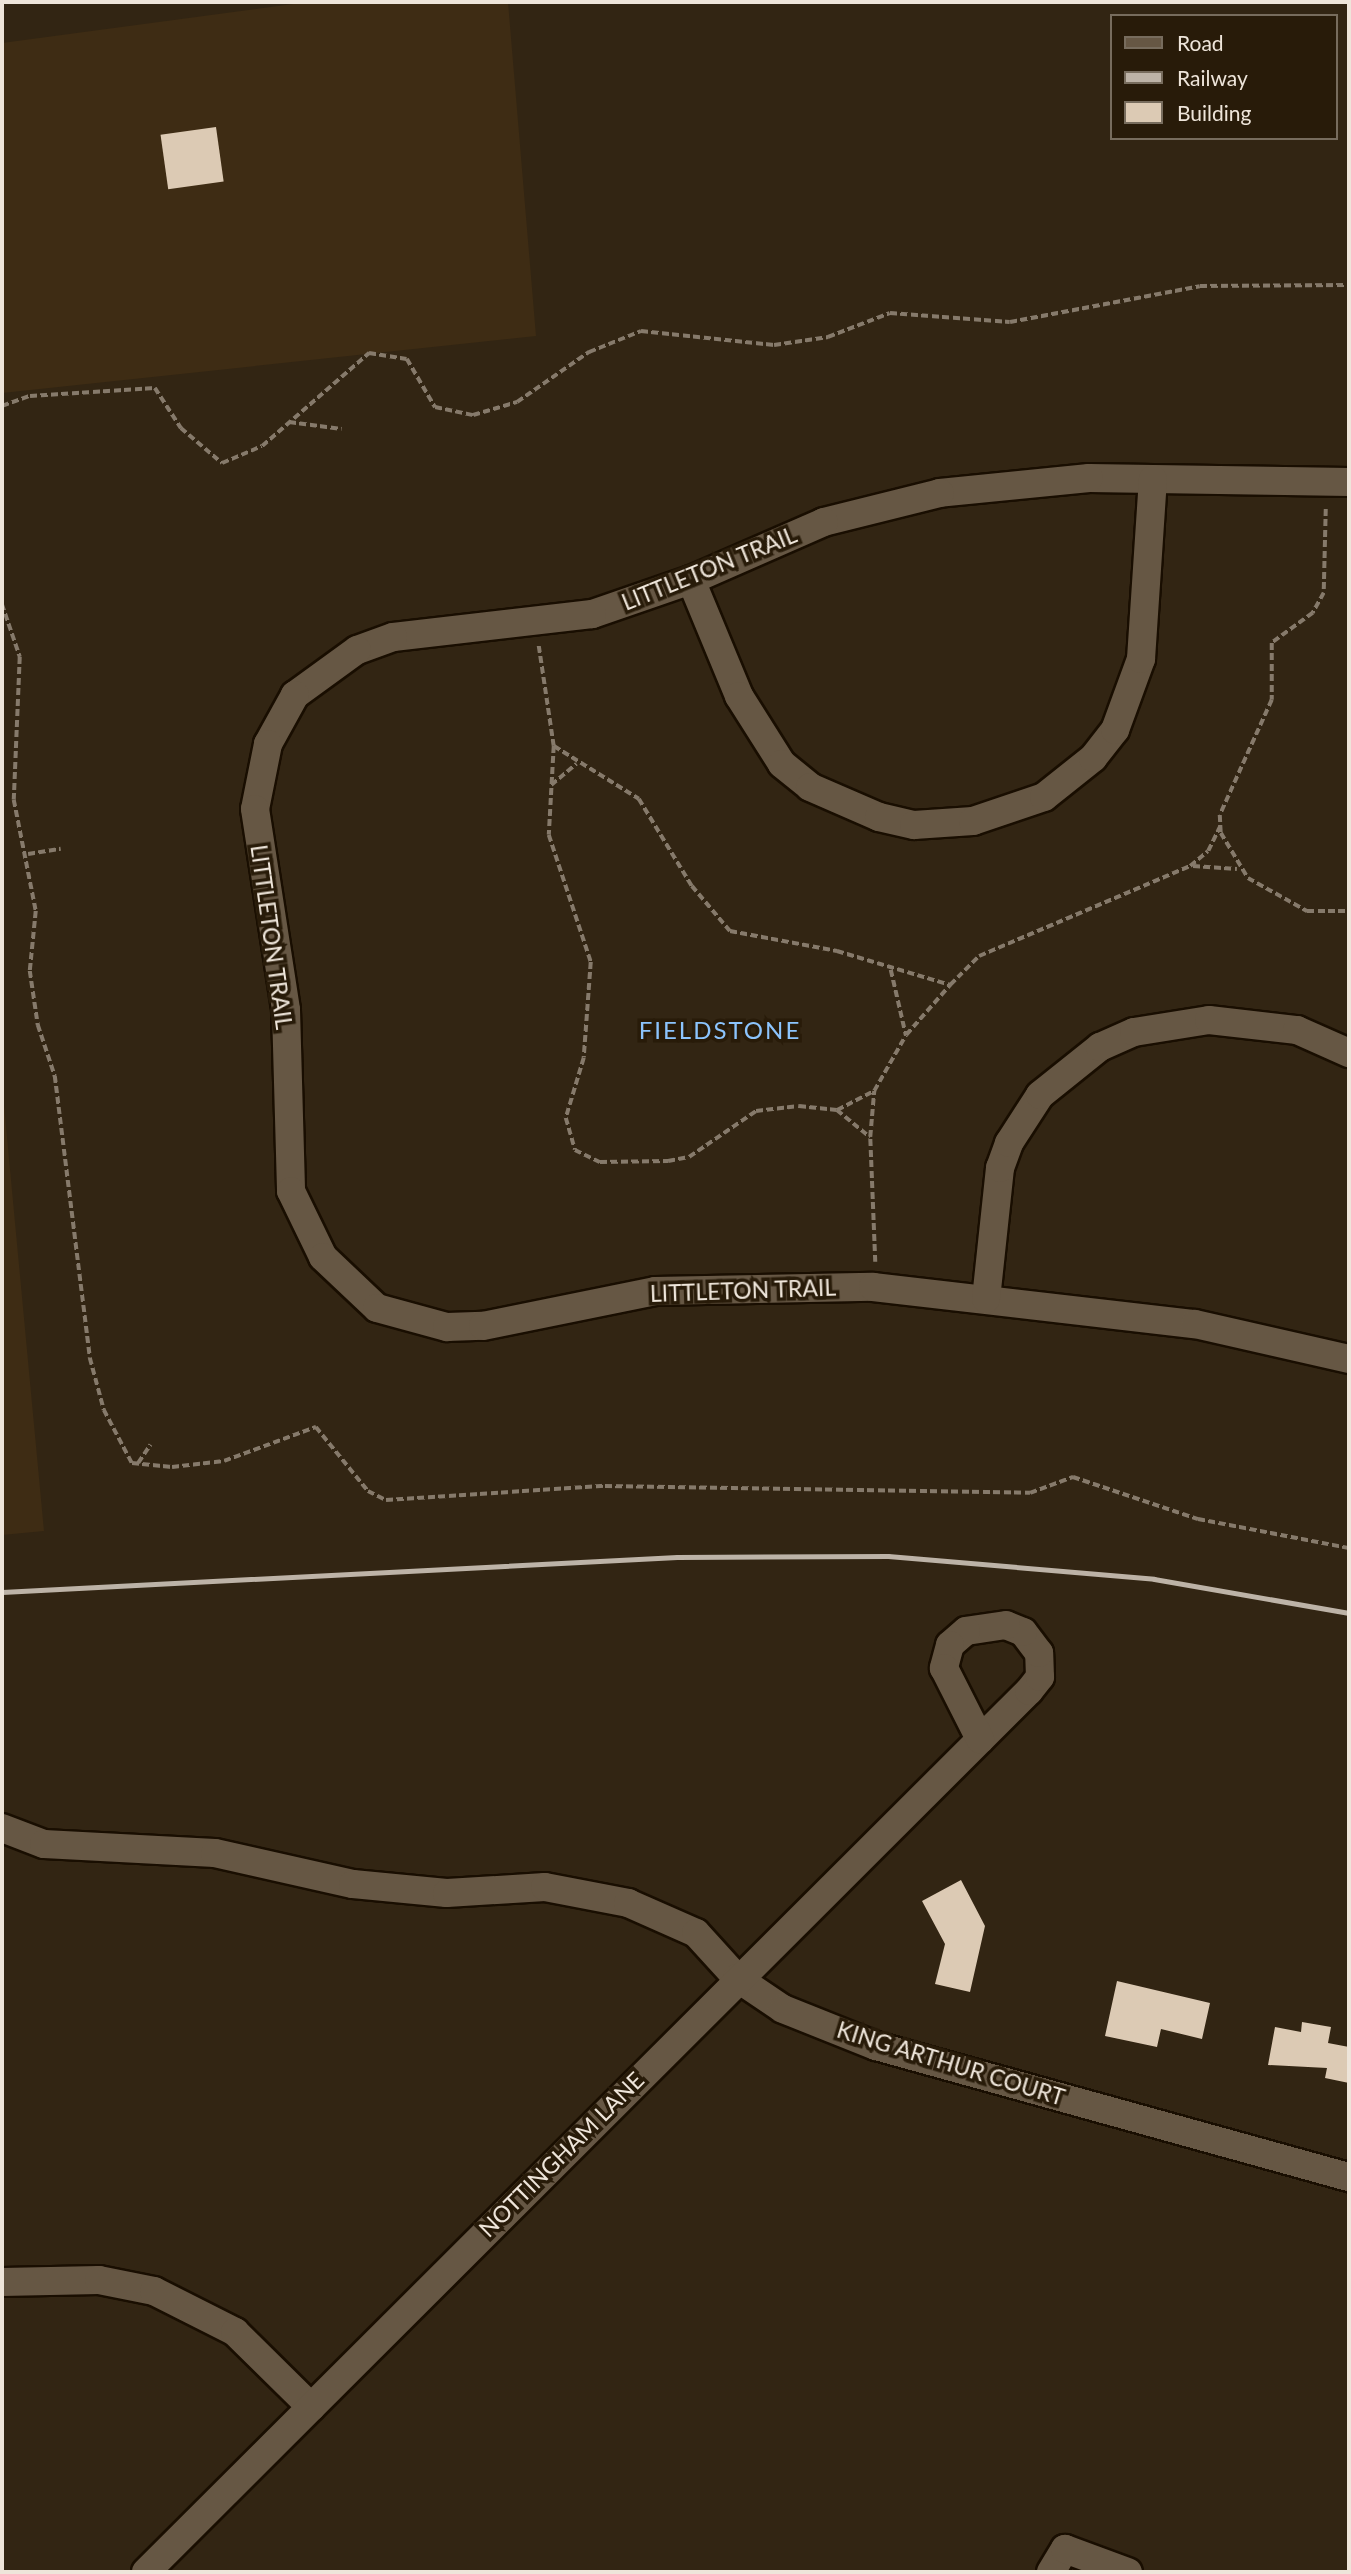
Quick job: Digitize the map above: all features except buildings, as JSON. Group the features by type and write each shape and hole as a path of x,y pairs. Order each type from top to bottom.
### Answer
{"street":[{"name":"LITTLETON TRAIL","path":"1349,482 1153,479 1035,482 909,498 824,522 691,580 592,614 393,637 357,650 321,673 280,719 259,775 255,809 286,1010 285,1150 302,1223 362,1300 447,1327 713,1286 873,1287 1195,1324 1349,1359"},
{"path":"691,580 739,695 782,764 822,794 879,817 914,825 972,821 1044,797 1093,758 1115,730 1133,692 1143,646 1153,479"},
{"path":"986,1299 1000,1167 1009,1143 1040,1095 1100,1047 1135,1032 1209,1020 1297,1030 1349,1053"},
{"name":"NOTTINGHAM LANE","path":"146,2572 737,1978 980,1739"},
{"name":"KING ARTHUR COURT","path":"2,1828 44,1844 215,1853 353,1884 447,1893 545,1887 628,1903 696,1933 737,1978 783,2009 876,2046 1349,2177"},
{"path":"2,2282 99,2280 154,2291 235,2332 311,2407"},
{"path":"1051,2572 1066,2549 1128,2572"}],"path":[{"path":"2,406 30,396 155,388 181,428 222,463 239,461 289,422 347,366 385,351 407,359 435,407 473,415 508,407 589,352 641,331 774,345 828,337 890,313 1010,322 1200,286 1349,285"},
{"path":"289,422 342,429"},
{"path":"876,1262 870,1137 874,1091 906,1035 979,956 1190,866 1208,851 1272,700 1272,643 1313,613 1324,593 1326,509"},
{"path":"539,646 554,746 551,785 552,850 591,962 584,1058 566,1118 575,1150 600,1162 667,1161 690,1157 756,1111 799,1106 836,1110 870,1137"},
{"path":"554,746 576,764 639,799 692,886 730,931 838,951 891,970 950,985"},
{"path":"551,785 576,764"},
{"path":"1221,824 1238,870"},
{"path":"28,854 61,849"},
{"path":"1190,866 1238,870 1307,911 1349,911"},
{"path":"891,970 906,1035"},
{"path":"836,1110 874,1091"},
{"path":"137,1464 150,1444"}],"shaded area":[{"path":"308,2 508,2 536,336 2,393 2,43"},
{"path":"2,1084 44,1531 2,1535"}],"railway":[{"path":"2,1592 677,1557 888,1556 1154,1579 1349,1613"}],"district":[{"name":"FIELDSTONE","path":"720,1030"}]}
